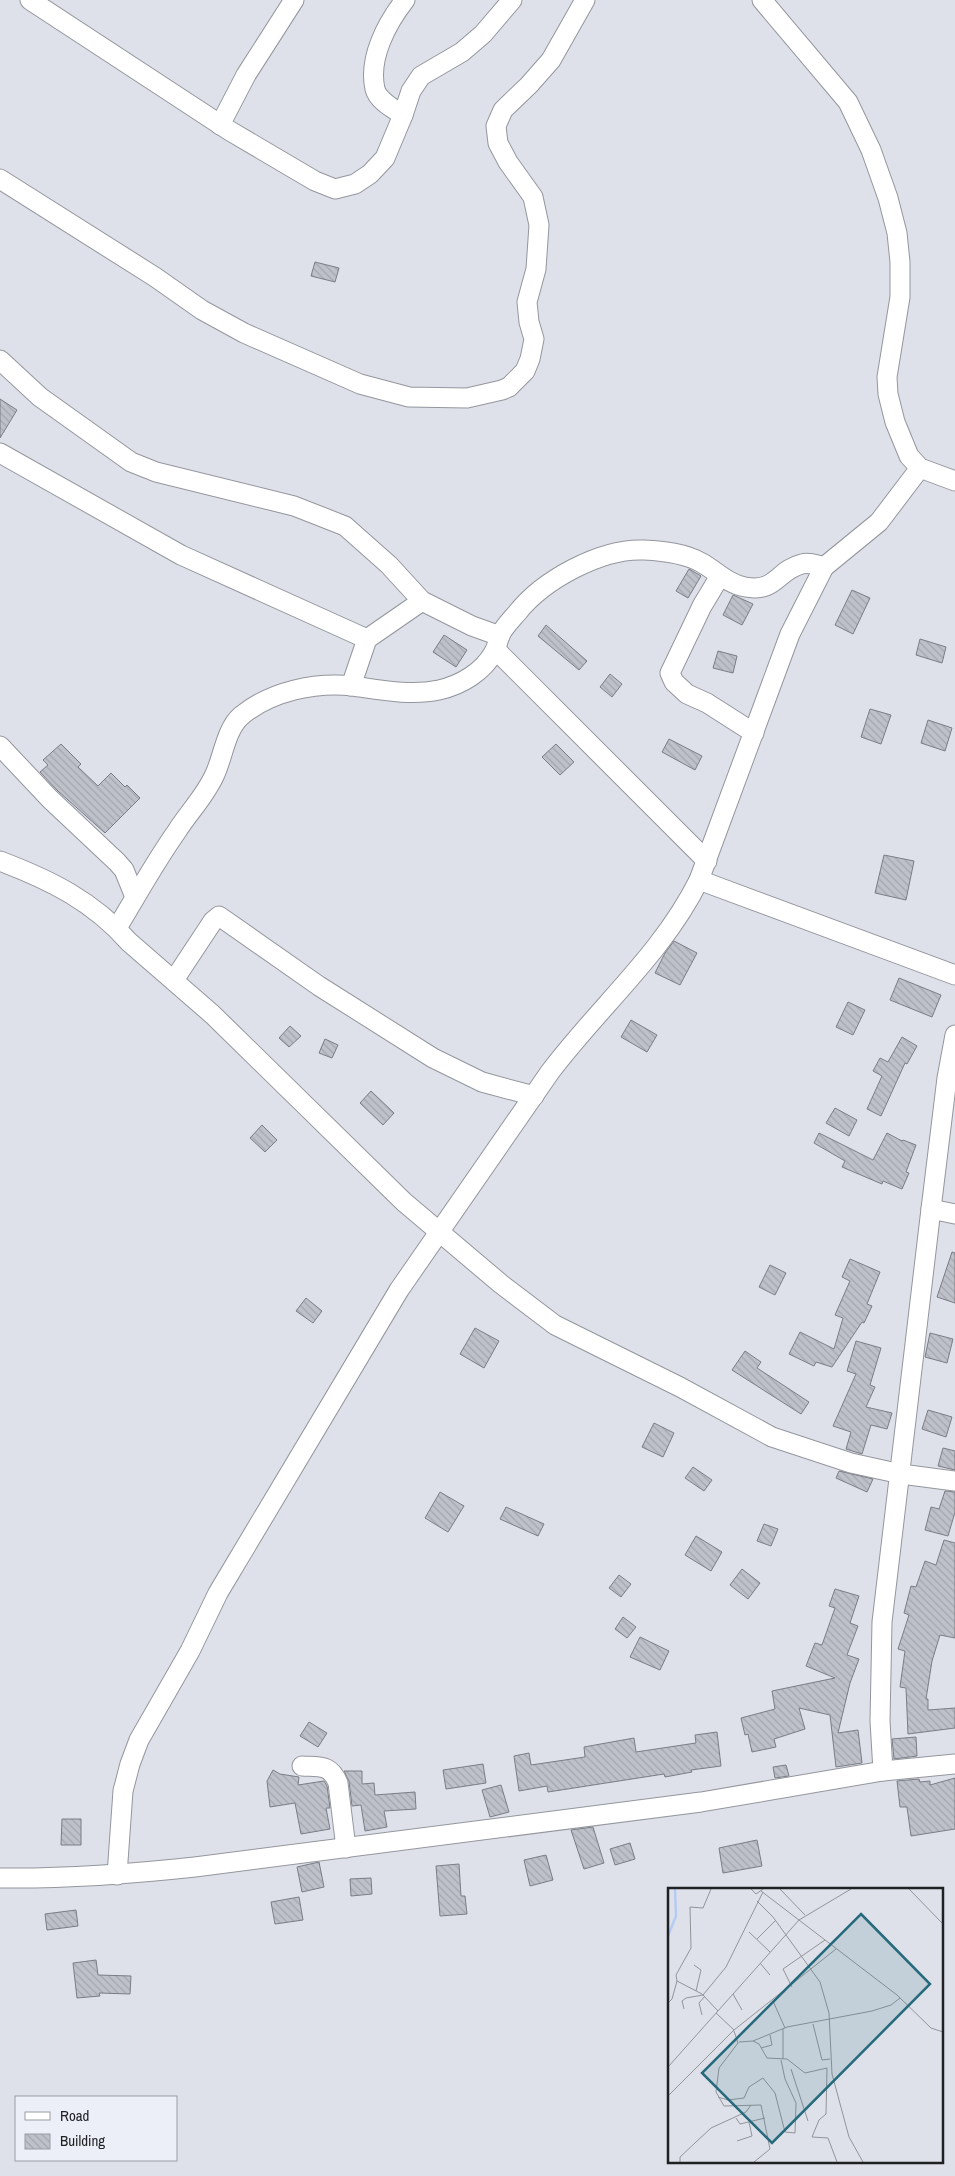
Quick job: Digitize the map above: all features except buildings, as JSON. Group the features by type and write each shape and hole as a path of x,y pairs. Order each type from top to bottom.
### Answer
{"street":[{"path":"30,0 220,125 315,181 335,189 355,184 370,174 385,158 411,90 421,76 462,52 483,34 512,0"},
{"path":"220,125 246,75 294,0"},
{"path":"403,115 382,100 375,90 375,68 381,37 392,16 405,0"},
{"path":"0,179 156,277 202,310 244,333 360,384 409,397 467,398 509,388 525,371 530,359 534,339 529,322 527,302 536,269 539,225 533,196 508,162 498,143 496,126 503,110 551,60 585,0"},
{"path":"762,0 848,102 871,150 888,198 897,233 900,262 900,296 887,377 888,394 894,422 909,456 920,468 955,481"},
{"path":"0,360 40,397 131,462 156,472 294,506 346,526 389,565 422,600 472,626 498,643 707,861"},
{"path":"0,453 181,555 367,639"},
{"path":"117,1875 123,1791 139,1740 190,1651 218,1593 399,1290 441,1233 572,1043 661,940 681,914 700,880 790,634 824,567 879,522 920,468"},
{"path":"117,928 153,866 214,777 232,729 241,716 275,696 302,688 351,686 388,692 440,690 465,680 476,672 498,643 518,611 536,594 582,564 612,555 641,550 685,556 701,562 720,576 744,587 762,589 802,564 809,563 824,567"},
{"path":"720,576 702,606 670,673 674,682 687,694 706,703 754,733"},
{"path":"351,686 367,639 422,600"},
{"path":"0,746 50,799 117,862 124,870 136,897"},
{"path":"0,861 58,885 117,928 129,942 214,1015 404,1202 501,1284 555,1325 606,1352 680,1387 772,1437 851,1463 901,1474 955,1482"},
{"path":"700,880 955,975"},
{"path":"174,980 213,921 219,916 319,986 433,1058 482,1082 534,1096"},
{"path":"883,1771 880,1712 882,1622 947,1078 955,1035"},
{"path":"931,1209 955,1214"},
{"path":"0,1878 117,1875 346,1848 692,1803 883,1771 955,1764"},
{"path":"302,1766 326,1768 334,1774 338,1783 346,1848"}]}
